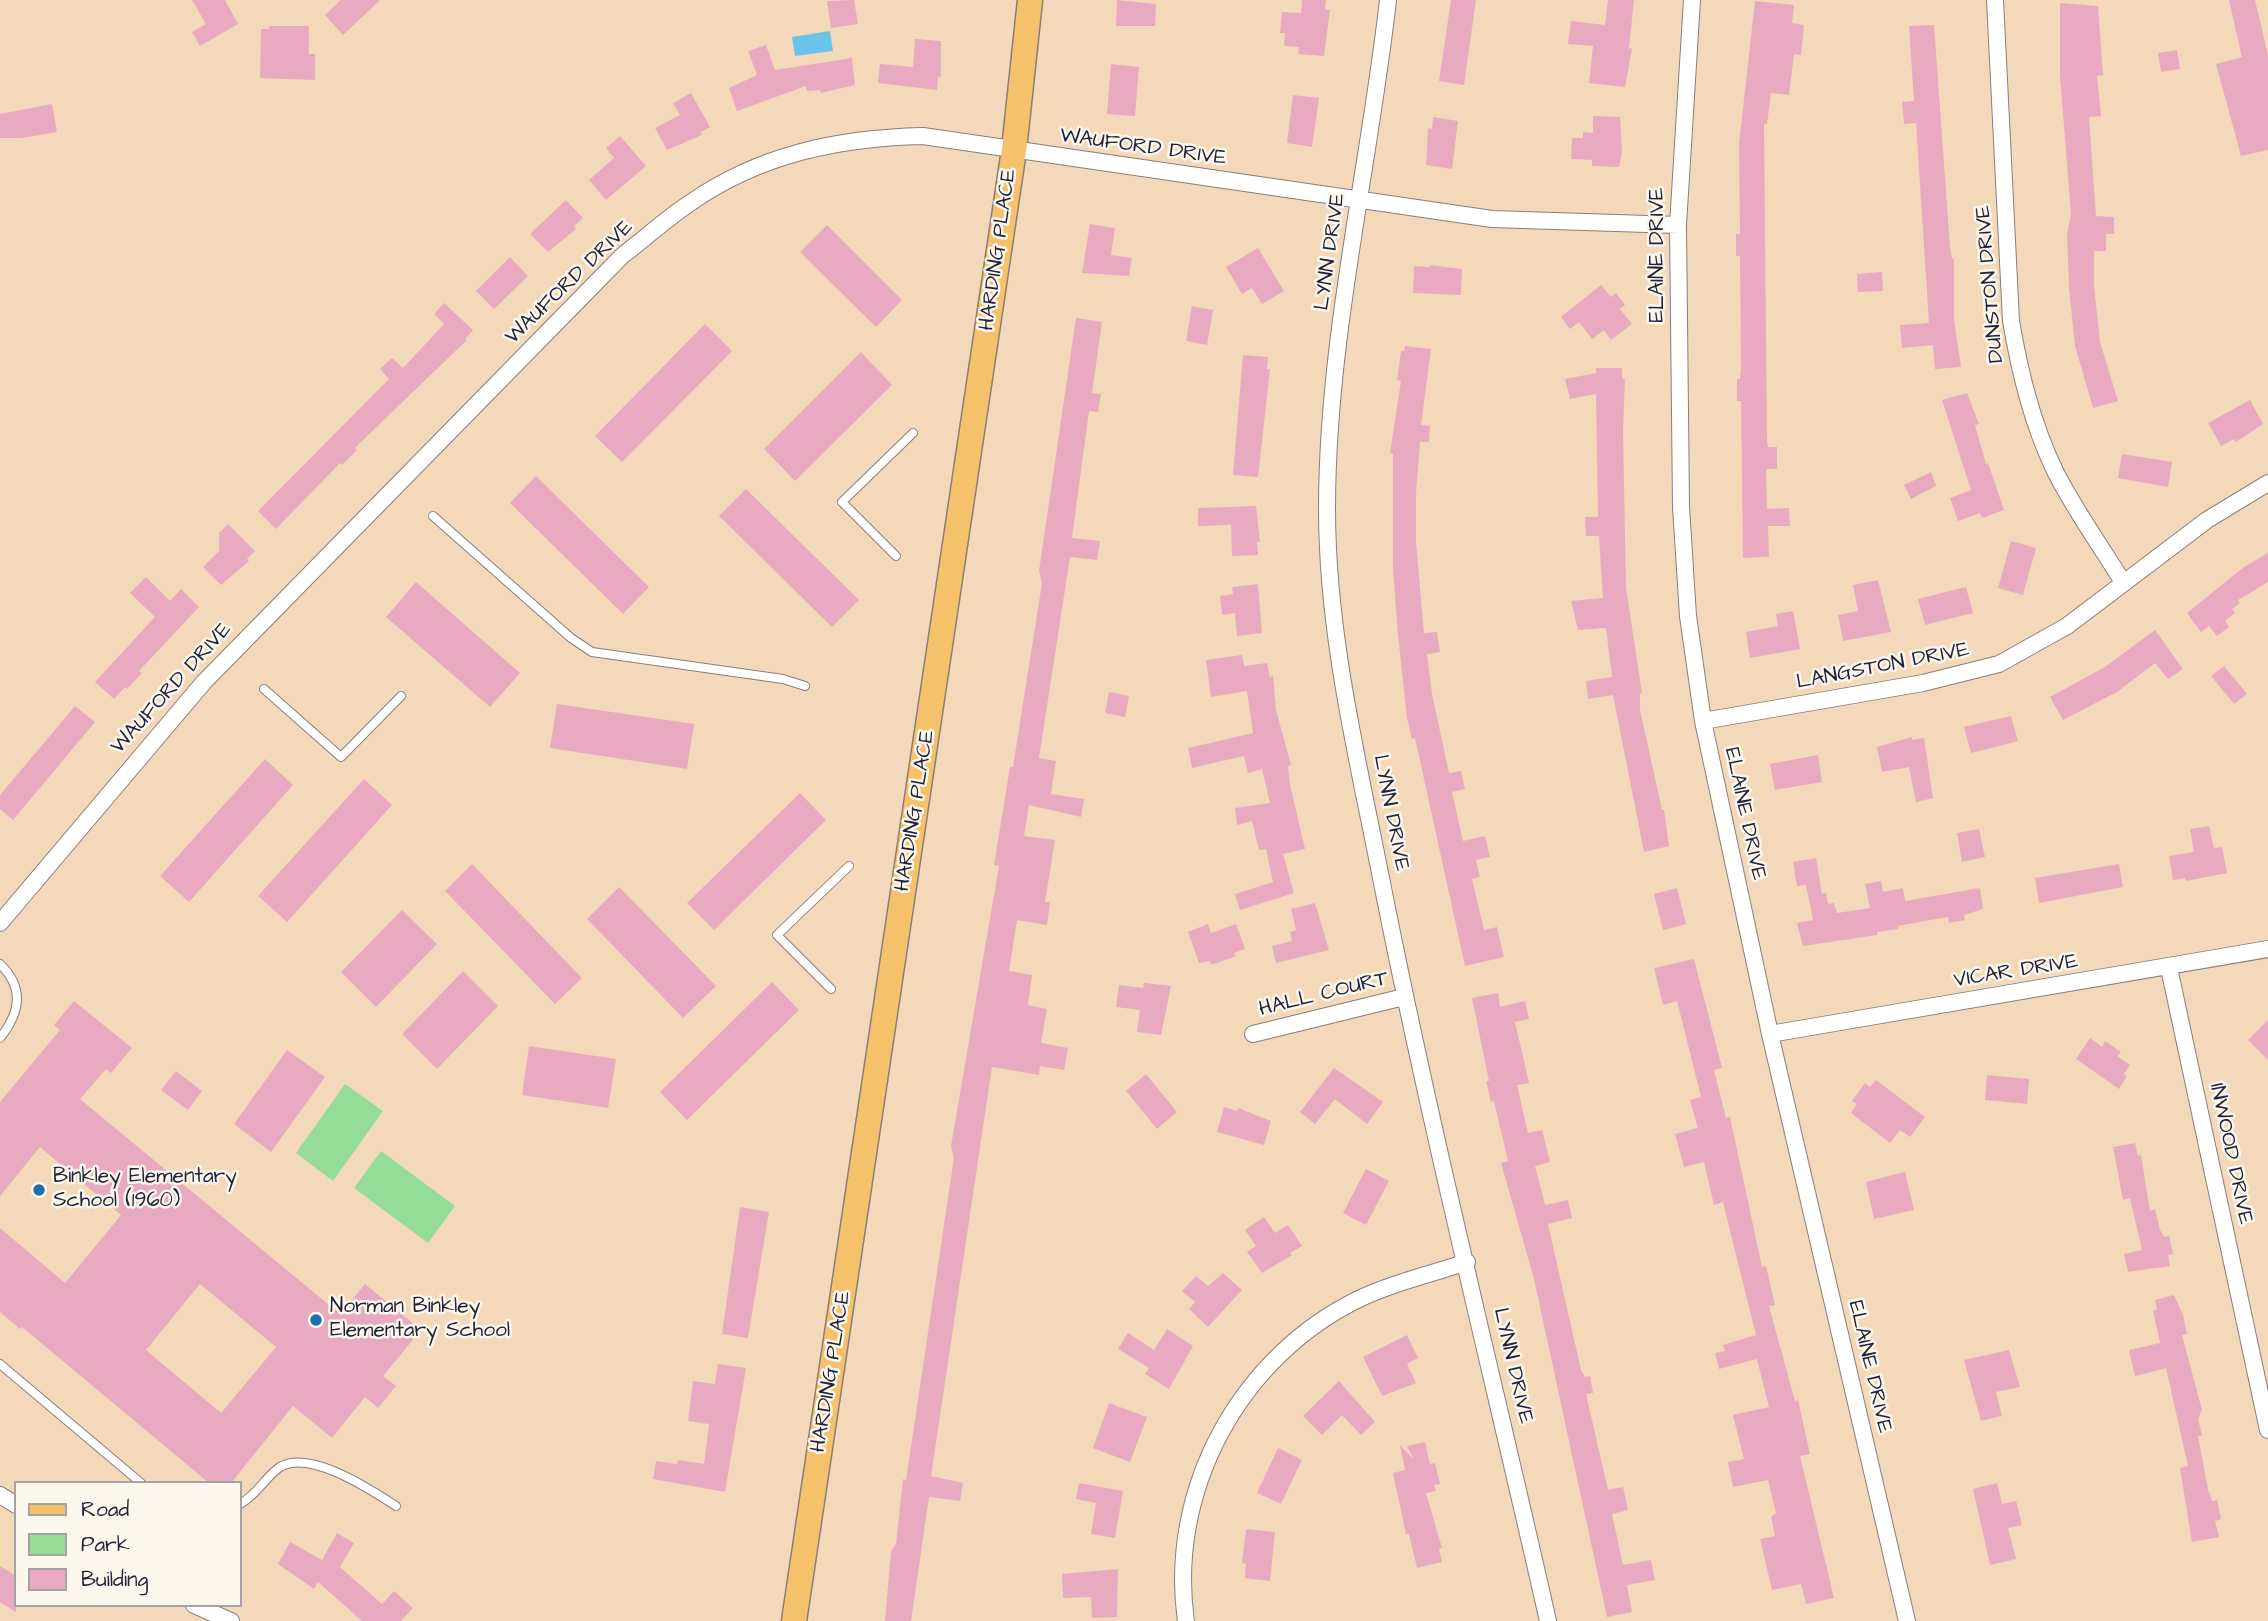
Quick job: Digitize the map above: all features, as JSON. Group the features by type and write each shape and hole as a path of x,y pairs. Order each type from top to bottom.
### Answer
{"main road":[{"name":"HARDING PLACE","path":"794,1621 1014,150 1030,0"}],"street":[{"name":"LYNN DRIVE","path":"1388,0 1330,424 1327,511 1330,581 1337,646 1404,997 1548,1621"},
{"name":"ELAINE DRIVE","path":"1692,0 1678,225 1681,507 1688,616 1703,722 1770,1034 1907,1621"},
{"name":"DUNSTON DRIVE","path":"1995,0 2011,321 2020,373 2035,423 2056,472 2123,582"},
{"name":"WAUFORD DRIVE","path":"0,923 204,682 622,256 689,203 728,179 774,159 823,145 872,137 923,136 1492,219 1678,225"},
{"name":"LANGSTON DRIVE","path":"1703,722 1936,681 1999,664 2067,626 2207,520 2268,483"},
{"name":"VICAR DRIVE","path":"1770,1034 2268,949"},
{"name":"INWOOD DRIVE","path":"2169,968 2268,1430"},
{"name":"HALL COURT","path":"1253,1034 1404,997"},
{"path":"1186,1621 1184,1556 1191,1509 1205,1464 1225,1421 1254,1383 1285,1350 1329,1316 1363,1297 1467,1262"},
{"path":"199,1607 231,1621"}],"lane":[{"path":"896,556 842,502 913,433"},
{"path":"433,516 571,638 592,652 783,679 805,686"},
{"path":"264,689 341,757 401,696"},
{"path":"831,989 777,935 849,866"},
{"path":"0,964 14,982 19,996 15,1016 0,1038"},
{"path":"0,1364 139,1481"},
{"path":"242,1503 257,1493 275,1472 293,1462 315,1465 346,1477 396,1506"}],"green space":[{"path":"345,1084 383,1111 333,1181 296,1153"},
{"path":"381,1151 455,1206 428,1243 354,1188"}],"water":[{"path":"830,31 833,51 795,56 792,37"}],"building":[{"path":"192,0 225,0 238,24 200,46 192,32 206,24"},
{"path":"341,0 380,0 343,35 325,15"},
{"path":"854,0 858,24 831,28 827,1"},
{"path":"1117,0 1156,4 1155,26 1116,26"},
{"path":"1302,0 1326,0 1325,9 1330,10 1324,56 1298,54 1299,47 1284,46 1285,33 1280,33 1282,12 1301,13"},
{"path":"1451,0 1476,0 1464,85 1439,81"},
{"path":"1608,0 1634,0 1629,48 1632,49 1625,87 1589,83 1593,46 1568,44 1571,21 1605,25"},
{"path":"2229,0 2255,0 2268,55 2268,150 2241,156 2216,64 2242,57"},
{"path":"1755,1 1794,5 1792,23 1804,25 1801,55 1794,54 1789,95 1771,93 1767,124 1764,124 1767,440 1768,447 1777,447 1777,469 1766,469 1767,509 1789,508 1790,526 1768,526 1769,557 1743,558 1741,401 1737,401 1737,379 1740,379 1741,368 1740,256 1736,256 1736,234 1740,234 1739,144"},
{"path":"2060,3 2098,6 2103,75 2097,76 2101,116 2089,117 2096,216 2114,217 2114,234 2106,234 2106,251 2094,251 2094,286 2100,342 2118,401 2093,408 2075,346 2069,287 2067,234 2071,214 2060,76"},
{"path":"1934,25 1950,247 1954,259 1954,320 1961,367 1935,369 1933,345 1902,348 1900,325 1929,323 1916,123 1904,124 1902,102 1914,101 1909,26"},
{"path":"269,26 309,26 309,54 315,54 315,80 260,78 261,29 269,29"},
{"path":"915,39 941,41 941,77 938,76 937,90 878,83 880,64 913,67"},
{"path":"766,45 775,70 852,58 855,85 821,93 820,90 807,91 806,86 737,111 729,88 757,75 748,51"},
{"path":"2177,50 2180,69 2161,72 2158,53"},
{"path":"1111,64 1139,67 1135,116 1107,114"},
{"path":"691,93 710,127 701,132 702,135 667,150 655,128 680,115 673,103"},
{"path":"1293,95 1319,98 1312,147 1287,143"},
{"path":"52,104 57,132 22,138 0,138 0,114"},
{"path":"1593,116 1620,117 1622,153 1619,167 1592,166 1592,160 1571,159 1572,138 1583,138 1583,132 1593,133"},
{"path":"1433,117 1458,121 1452,169 1426,165 1428,128 1432,129"},
{"path":"620,136 646,166 606,200 589,180 614,158 606,148"},
{"path":"566,200 583,218 574,226 576,229 548,252 530,234"},
{"path":"1090,224 1115,228 1111,255 1132,258 1129,276 1082,273"},
{"path":"827,225 902,300 876,327 800,252"},
{"path":"1258,248 1284,291 1262,304 1252,288 1242,294 1226,267"},
{"path":"510,257 528,276 494,309 476,291"},
{"path":"1414,266 1462,269 1461,295 1413,293"},
{"path":"1882,272 1883,291 1858,292 1857,274"},
{"path":"1601,285 1611,297 1616,293 1625,305 1620,309 1632,324 1611,340 1604,330 1592,339 1579,322 1570,329 1561,317"},
{"path":"444,303 473,330 465,339 467,340 276,529 258,511 389,379 380,369 392,358 403,368 444,324 434,314"},
{"path":"1192,306 1213,310 1207,345 1186,341"},
{"path":"1076,318 1102,322 1092,393 1101,394 1098,412 1089,411 1072,538 1100,541 1097,560 1070,557 1039,758 1056,761 1051,794 1084,799 1081,817 1029,805 1024,836 1055,840 1045,902 1050,902 1047,925 1017,920 1009,971 1032,975 1028,1005 1047,1009 1041,1043 1068,1048 1064,1070 1040,1066 1039,1075 992,1067 931,1476 963,1483 960,1501 929,1497 911,1621 885,1621 891,1551 896,1544 903,1479 906,1480 954,1158 951,1146 999,866 994,865 1010,767 1013,767 1042,583 1039,571"},
{"path":"705,324 732,351 622,462 595,436"},
{"path":"1405,346 1431,349 1421,425 1430,426 1429,442 1420,442 1416,542 1424,633 1437,632 1440,652 1427,654 1432,694 1449,773 1461,771 1465,789 1452,792 1463,841 1485,836 1490,857 1476,860 1480,877 1472,879 1484,930 1497,927 1504,957 1465,966 1415,738 1412,739 1407,718 1398,635 1393,570 1393,454 1390,453 1401,381 1397,380 1401,351 1404,351"},
{"path":"861,352 892,385 795,481 764,449"},
{"path":"1243,355 1268,357 1267,369 1270,369 1258,477 1233,475"},
{"path":"1596,368 1622,368 1622,379 1625,379 1623,431 1626,588 1642,693 1640,710 1664,810 1669,846 1644,852 1613,695 1588,699 1586,681 1612,677 1606,628 1578,630 1571,601 1603,598 1599,536 1586,536 1585,517 1598,517 1596,394 1570,399 1565,379 1596,373"},
{"path":"1967,393 1979,424 1975,425 1986,464 1988,463 2004,510 1982,518 1980,513 1958,521 1950,498 1971,490 1942,400"},
{"path":"2250,400 2263,424 2236,442 2234,439 2221,446 2208,423"},
{"path":"2122,454 2172,462 2168,487 2118,478"},
{"path":"1931,472 1936,486 1911,499 1904,485"},
{"path":"536,476 649,587 623,614 510,503"},
{"path":"746,489 859,600 832,627 719,516"},
{"path":"1256,506 1260,542 1257,542 1258,555 1232,556 1231,525 1198,526 1198,508"},
{"path":"228,524 255,551 247,559 249,561 221,585 203,567 219,551 219,533"},
{"path":"2011,541 2036,548 2023,595 1998,588"},
{"path":"2268,553 2268,582 2238,600 2240,603 2232,609 2235,613 2225,621 2229,627 2217,636 2209,626 2201,632 2187,613 2244,567"},
{"path":"146,577 170,601 181,589 199,607 139,671 142,673 114,699 95,682 155,617 130,593"},
{"path":"1878,580 1891,632 1843,641 1838,615 1858,611 1853,585"},
{"path":"416,582 520,673 490,707 386,617"},
{"path":"1258,584 1262,633 1237,636 1235,613 1222,615 1220,596 1233,594 1232,587"},
{"path":"1966,587 1973,613 1925,625 1918,599"},
{"path":"1793,611 1800,649 1750,658 1746,632 1778,626 1776,614"},
{"path":"2155,630 2183,669 2168,679 2155,663 2117,692 2063,720 2050,697 2105,667"},
{"path":"1242,655 1244,666 1267,663 1270,677 1273,676 1276,710 1291,765 1288,766 1290,785 1305,849 1283,854 1294,893 1240,910 1235,894 1273,882 1266,849 1259,850 1252,821 1237,825 1235,808 1270,803 1262,769 1248,773 1244,756 1192,768 1188,748 1253,733 1247,691 1211,697 1206,660"},
{"path":"2224,666 2247,694 2234,704 2211,676"},
{"path":"1109,692 1129,696 1125,717 1105,713"},
{"path":"557,704 694,724 687,769 550,748"},
{"path":"75,706 95,722 13,820 0,809 0,795"},
{"path":"2011,716 2018,741 1971,753 1964,727"},
{"path":"1912,737 1912,740 1924,738 1933,798 1916,802 1909,767 1882,772 1877,747"},
{"path":"1818,755 1822,782 1775,790 1770,764"},
{"path":"265,759 293,785 189,902 160,876"},
{"path":"364,779 392,805 287,922 258,896"},
{"path":"800,793 826,820 714,930 687,903"},
{"path":"2209,826 2214,848 2222,847 2227,873 2186,881 2185,878 2173,880 2169,856 2194,852 2190,829"},
{"path":"1979,829 1985,857 1962,862 1957,833"},
{"path":"1816,858 1822,894 1826,893 1828,904 1834,903 1837,913 1870,908 1865,884 1881,881 1883,892 1903,888 1905,901 1980,888 1983,909 1964,915 1965,920 1949,923 1948,917 1898,926 1898,929 1877,932 1877,935 1803,946 1797,923 1813,920 1806,885 1797,886 1793,862"},
{"path":"472,864 582,978 555,1004 445,891"},
{"path":"2119,864 2123,887 2039,903 2035,878"},
{"path":"619,887 716,986 683,1018 587,919"},
{"path":"1677,888 1686,924 1663,930 1654,894"},
{"path":"1315,903 1329,950 1276,963 1272,946 1292,941 1290,932 1296,930 1291,909"},
{"path":"402,910 437,944 376,1007 341,972"},
{"path":"1208,924 1211,933 1236,924 1245,949 1234,953 1236,956 1211,965 1210,961 1199,963 1188,932"},
{"path":"1694,959 1722,1068 1714,1070 1726,1118 1730,1117 1762,1267 1766,1266 1775,1305 1769,1306 1795,1401 1798,1400 1810,1454 1800,1456 1834,1598 1806,1604 1801,1584 1772,1590 1760,1539 1775,1536 1771,1517 1776,1513 1768,1480 1733,1487 1728,1462 1744,1459 1733,1415 1769,1407 1757,1359 1719,1369 1715,1353 1725,1351 1723,1345 1756,1335 1723,1202 1714,1205 1704,1162 1684,1167 1675,1134 1698,1128 1690,1100 1701,1097 1677,1001 1663,1005 1654,968"},
{"path":"463,971 498,1006 437,1069 402,1034"},
{"path":"772,982 799,1010 687,1120 660,1092"},
{"path":"1144,983 1171,986 1161,1035 1137,1032 1140,1010 1116,1007 1119,985 1143,988"},
{"path":"1498,993 1500,1007 1525,1001 1529,1019 1515,1022 1529,1083 1517,1085 1528,1133 1542,1130 1550,1162 1535,1166 1545,1205 1568,1200 1572,1218 1548,1224 1581,1370 1585,1377 1590,1376 1593,1393 1586,1394 1608,1490 1623,1487 1628,1510 1612,1514 1623,1565 1651,1560 1655,1580 1627,1585 1632,1612 1607,1617 1534,1279 1501,1163 1508,1161 1494,1101 1491,1102 1486,1081 1489,1081 1472,998"},
{"path":"74,1001 132,1048 111,1073 106,1069 80,1099 340,1314 365,1284 421,1330 383,1376 396,1386 378,1408 365,1397 332,1438 293,1406 233,1481 207,1481 22,1327 20,1329 0,1312 0,1228 65,1283 121,1215 40,1147 0,1196 0,1102 60,1030 54,1025","holes":["200,1284 276,1347 221,1413 146,1350"]},
{"path":"2268,1020 2268,1060 2248,1040"},
{"path":"2090,1038 2102,1047 2105,1041 2121,1052 2117,1056 2130,1065 2119,1089 2076,1059"},
{"path":"529,1046 616,1059 608,1108 522,1095"},
{"path":"287,1050 325,1077 271,1152 234,1124"},
{"path":"1334,1068 1383,1102 1367,1124 1335,1099 1315,1124 1300,1112"},
{"path":"176,1071 202,1091 188,1110 161,1090"},
{"path":"1146,1074 1177,1112 1157,1129 1126,1091"},
{"path":"1987,1075 2029,1079 2027,1104 1985,1100"},
{"path":"1876,1080 1925,1117 1910,1137 1900,1130 1890,1143 1851,1113 1857,1104 1852,1101 1865,1083 1870,1087"},
{"path":"1224,1107 1237,1111 1238,1108 1271,1121 1264,1145 1217,1132"},
{"path":"2135,1143 2138,1156 2141,1155 2150,1211 2155,1209 2160,1230 2164,1237 2169,1236 2173,1254 2168,1255 2170,1266 2128,1272 2124,1254 2142,1250 2130,1198 2123,1200 2113,1147"},
{"path":"1366,1169 1389,1181 1366,1225 1343,1213"},
{"path":"1905,1172 1914,1210 1874,1219 1866,1182"},
{"path":"740,1207 769,1212 748,1338 722,1334"},
{"path":"1264,1217 1275,1233 1288,1225 1302,1246 1262,1273 1247,1252 1256,1246 1245,1230"},
{"path":"1223,1273 1242,1290 1208,1327 1189,1309 1195,1302 1182,1291 1196,1276 1208,1286"},
{"path":"2174,1295 2183,1315 2187,1334 2182,1335 2202,1410 2198,1419 2202,1435 2198,1436 2208,1489 2212,1501 2217,1500 2221,1519 2215,1521 2219,1537 2192,1542 2180,1468 2188,1466 2166,1368 2135,1376 2129,1350 2160,1343 2153,1311 2157,1310 2155,1300"},
{"path":"1167,1329 1193,1346 1169,1389 1145,1374 1149,1368 1118,1349 1128,1333 1154,1350"},
{"path":"1407,1335 1418,1358 1407,1364 1416,1383 1382,1396 1363,1357"},
{"path":"2009,1350 2020,1387 1996,1392 2002,1416 1981,1421 1964,1360"},
{"path":"718,1364 746,1368 725,1492 653,1479 656,1461 677,1464 678,1460 704,1464 709,1424 688,1421 693,1381 715,1384"},
{"path":"1339,1381 1375,1422 1361,1435 1342,1415 1322,1435 1303,1416"},
{"path":"1109,1403 1147,1417 1130,1462 1093,1448"},
{"path":"1425,1442 1430,1464 1435,1463 1440,1484 1434,1485 1436,1491 1426,1493 1442,1548 1439,1549 1442,1562 1417,1568 1409,1534 1406,1534 1393,1473 1405,1470 1400,1445 1414,1460 1407,1446"},
{"path":"1278,1448 1302,1460 1281,1504 1257,1493"},
{"path":"1079,1483 1123,1491 1115,1538 1091,1534 1096,1503 1076,1499"},
{"path":"1997,1483 2002,1504 2016,1501 2022,1525 2008,1528 2016,1559 1990,1565 1973,1489"},
{"path":"1246,1529 1275,1532 1270,1581 1245,1578 1246,1564 1242,1563"},
{"path":"337,1533 354,1543 340,1567 382,1604 394,1591 413,1608 401,1621 362,1621 318,1582 314,1589 278,1564 290,1542 322,1560"},
{"path":"0,1566 14,1575 16,1612 0,1602"},
{"path":"1118,1569 1117,1617 1092,1618 1091,1597 1063,1598 1062,1574"}],"place":[{"name":"Binkley Elementary School (1960)","path":"39,1190"},
{"name":"Norman Binkley Elementary School","path":"316,1320"}]}
